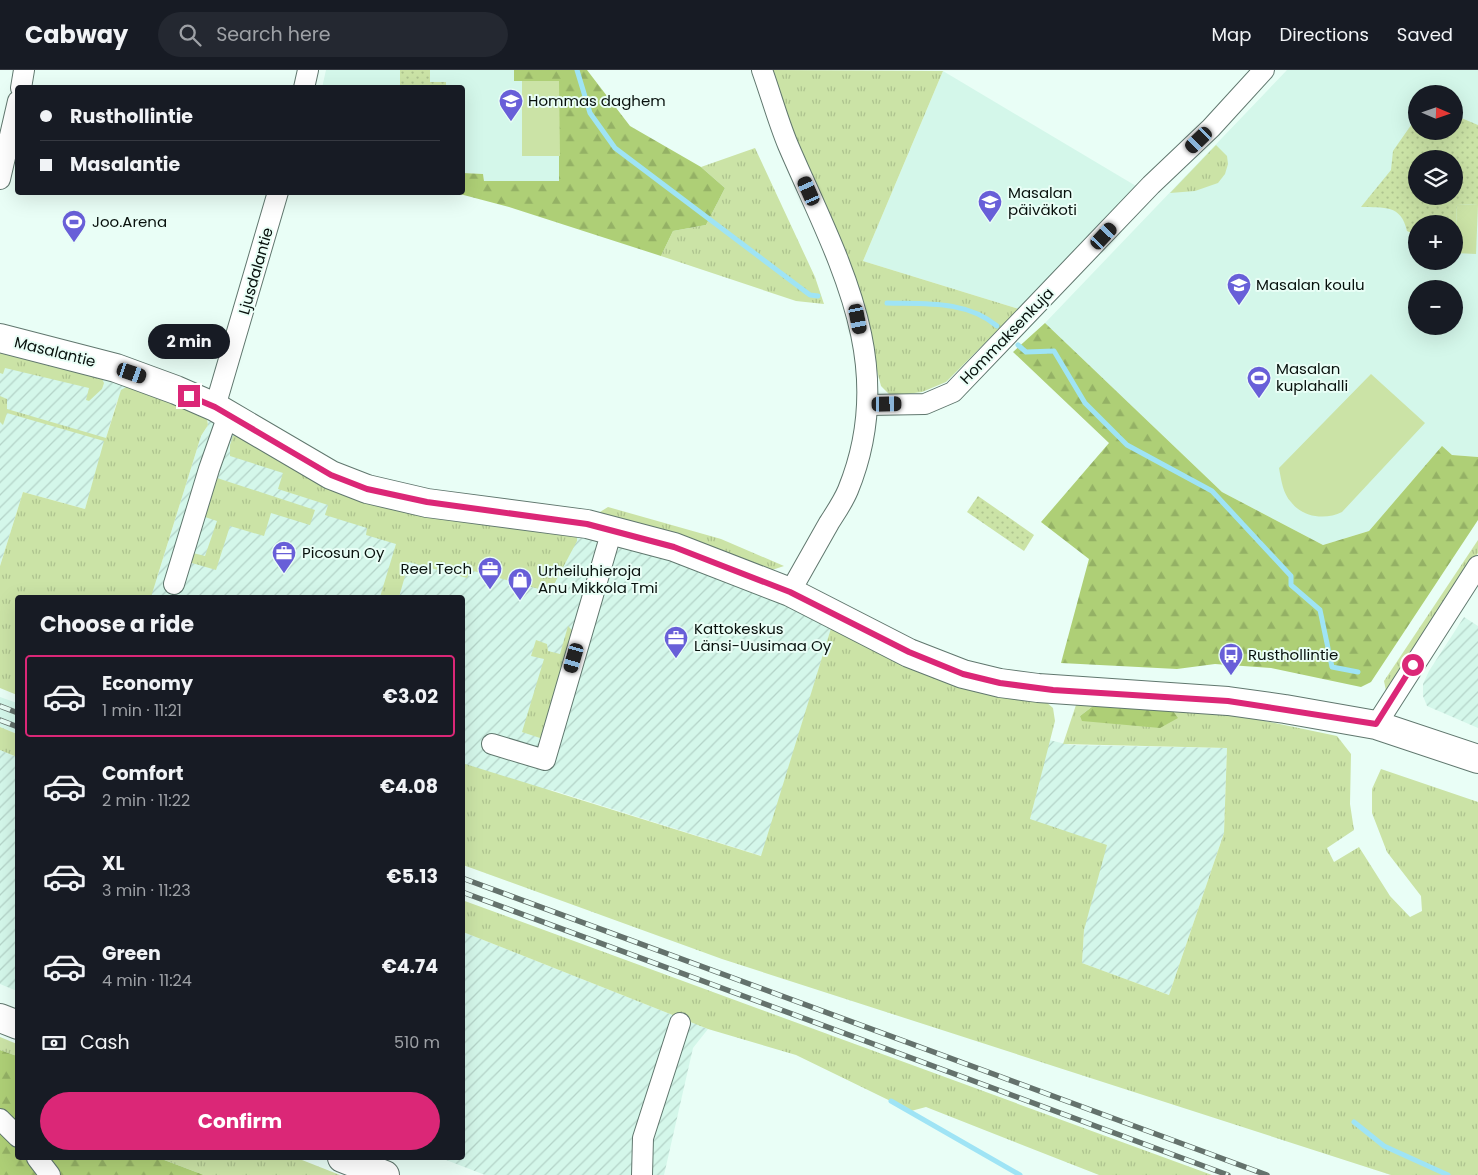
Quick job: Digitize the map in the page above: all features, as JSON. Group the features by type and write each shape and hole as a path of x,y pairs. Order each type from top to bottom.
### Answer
{"main road":[{"name":"Masalantie","path":"0,338 116,368 162,384 222,411 331,475 367,489 427,502 612,530 674,547 790,592 936,665 1000,683 1068,691 1228,701 1376,724 1478,759"},
{"path":"0,1018 15,1024"},
{"path":"347,1160 385,1175"}],"street":[{"path":"21,85 24,70"},
{"path":"305,85 308,70"},
{"path":"762,70 787,143 837,254 858,319 867,366 868,405 858,459 848,491 790,592"},
{"name":"Hommaksenkuja","path":"868,405 925,404 953,392 1151,186 1211,128 1264,70"},
{"path":"0,179 15,114"},
{"name":"Ljusdalantie","path":"174,584 209,469 277,195"},
{"path":"492,744 544,760 612,530"},
{"path":"1376,724 1478,566"},
{"path":"642,1175 643,1138 680,1023"},
{"path":"0,1119 15,1134"},
{"path":"39,1160 50,1175"}],"shaded area":[{"name":"Hommas daghem","path":"326,70 514,70 514,81 559,81 560,181 484,181 483,174 465,173 465,85 323,85"},
{"name":"Masalan koulu","path":"1287,70 1478,70 1478,457 1452,455 1441,447 1369,531 1323,545 1222,492 1045,323"},
{"name":"Masalan päiväkoti","path":"943,71 1136,186 1019,309 863,261"},
{"path":"0,349 136,386 117,401 85,509 23,492 0,566"},
{"path":"207,419 242,435 334,488 657,550 832,625 762,856 552,790 465,832 465,595 140,595 157,578 201,436 208,425"},
{"path":"1464,617 1478,626 1478,728 1427,706 1423,696 1423,684 1429,671"},
{"path":"0,697 15,702 15,733 0,727"},
{"path":"1049,740 1070,745 1227,748 1224,833 1169,995 1082,963 1084,930 1030,819"},
{"path":"0,750 15,756 15,990 0,984"},
{"path":"465,933 708,1029 693,1048 664,1175 485,1175 446,1160 465,1160"}],"green space":[{"path":"400,70 430,70 430,82 446,82 446,85 400,85"},
{"path":"514,70 587,70 630,126 701,167 725,188 706,225 673,231 661,256 509,207 464,195 465,173 483,174 484,181 559,181 559,81 514,81"},
{"path":"772,70 943,71 863,261 1019,309 946,382 922,392 891,396 881,386 845,251 792,129"},
{"path":"522,81 559,81 560,156 522,156"},
{"path":"1463,119 1478,125 1478,205 1463,204 1463,150 1408,150 1408,205 1457,205 1457,215 1408,215 1408,231 1401,216 1396,212 1384,208 1361,207 1391,170 1393,151 1408,129 1408,140 1463,140"},
{"path":"1216,145 1227,156 1228,164 1225,174 1218,183 1195,191 1170,193"},
{"path":"755,148 815,277 824,304 796,301 661,256 673,231 706,225 725,188 701,167"},
{"path":"1457,205 1478,205 1476,254 1463,253 1463,215 1457,215"},
{"path":"1045,323 1222,492 1323,545 1369,531 1442,446 1452,455 1478,457 1478,520 1371,682 1361,687 1271,668 1215,664 1177,669 1061,663 1089,559 1041,522 1109,443 1013,352"},
{"path":"3,351 101,377 104,383 102,389 89,401 86,400 89,388 5,368 3,374 0,373 0,352"},
{"path":"1371,374 1425,423 1342,512 1322,517 1308,514 1296,507 1288,499 1279,468"},
{"path":"128,386 136,386 207,419 208,425 201,436 152,595 15,595 15,694 0,688 0,566 23,492 85,509 104,441 7,413 3,425 0,422 0,396 7,399 7,409 106,438 121,390"},
{"path":"242,435 334,488 577,533 577,541 550,592 470,570 467,578 409,562 400,595 381,595 396,544 366,535 367,528 325,515 328,505 278,489 283,473 230,456 230,445 233,436"},
{"path":"217,478 315,510 310,525 271,513 264,536 230,526 216,570 190,562 193,553 205,556 217,521 205,517"},
{"path":"978,496 1034,535 1024,551 967,512"},
{"path":"608,507 721,539 784,566 772,570 600,517 600,512"},
{"path":"1478,540 1478,553 1386,691 1384,681"},
{"path":"832,625 1045,701 1053,708 1055,721 1030,819 1107,845 1084,930 1082,963 1169,995 1224,833 1227,748 1063,744 1076,705 1081,702 1165,707 1093,706 1080,716 1170,707 1251,718 1337,736 1351,754 1350,804 1354,830 1327,848 1334,862 1359,847 1390,896 1410,917 1422,911 1421,896 1387,852 1372,813 1372,789 1381,769 1478,802 1478,1175 1391,1175 722,959 465,866 465,764 761,856"},
{"path":"568,626 573,631 543,739 522,732 544,659 531,656 536,640 547,644 548,651 560,654"},
{"path":"1093,706 1126,708 1170,707 1178,718 1160,728 1082,721 1080,716"},
{"path":"0,727 15,733 15,756 0,750"},
{"path":"465,901 1212,1175 1099,1175 926,1107 911,1111 796,1055 708,1029 465,933"},
{"path":"0,1037 15,1043 15,1055 0,1050"},
{"path":"0,1050 15,1055 15,1160 164,1160 204,1175 0,1175"},
{"path":"164,1160 302,1160 340,1175 204,1175"}],"waterway":[{"path":"577,70 590,113 615,148 810,295 818,296"},
{"path":"887,303 944,305 972,312 997,326"},
{"path":"1018,345 1026,352 1054,351 1085,403 1127,445 1212,491 1291,576 1291,585 1320,610 1332,667 1358,672"},
{"path":"891,1101 1020,1175"},
{"path":"1354,1122 1384,1146 1448,1175"}],"railway":[{"path":"0,706 15,712"},
{"path":"0,720 15,726"},
{"path":"465,879 1267,1175"},
{"path":"465,893 1228,1175"}],"place":[{"name":"Hommas daghem","path":"511,122"},
{"name":"Masalan päiväkoti","path":"990,223"},
{"name":"Joo.Arena","path":"74,243"},
{"name":"Masalan koulu","path":"1239,306"},
{"name":"Masalan kuplahalli","path":"1259,399"},
{"name":"Picosun Oy","path":"284,574"},
{"name":"Reel Tech","path":"490,590"},
{"name":"Urheiluhieroja Anu Mikkola Tmi","path":"520,601"},
{"name":"Kattokeskus Länsi-Uusimaa Oy","path":"676,659"},
{"name":"Rusthollintie","path":"1231,676"}],"route":[{"path":"189,396 215,407 331,475 367,489 427,502 587,524 674,547 790,592 936,665 1000,683 1068,691 1228,701 1376,724 1413,665"}]}
